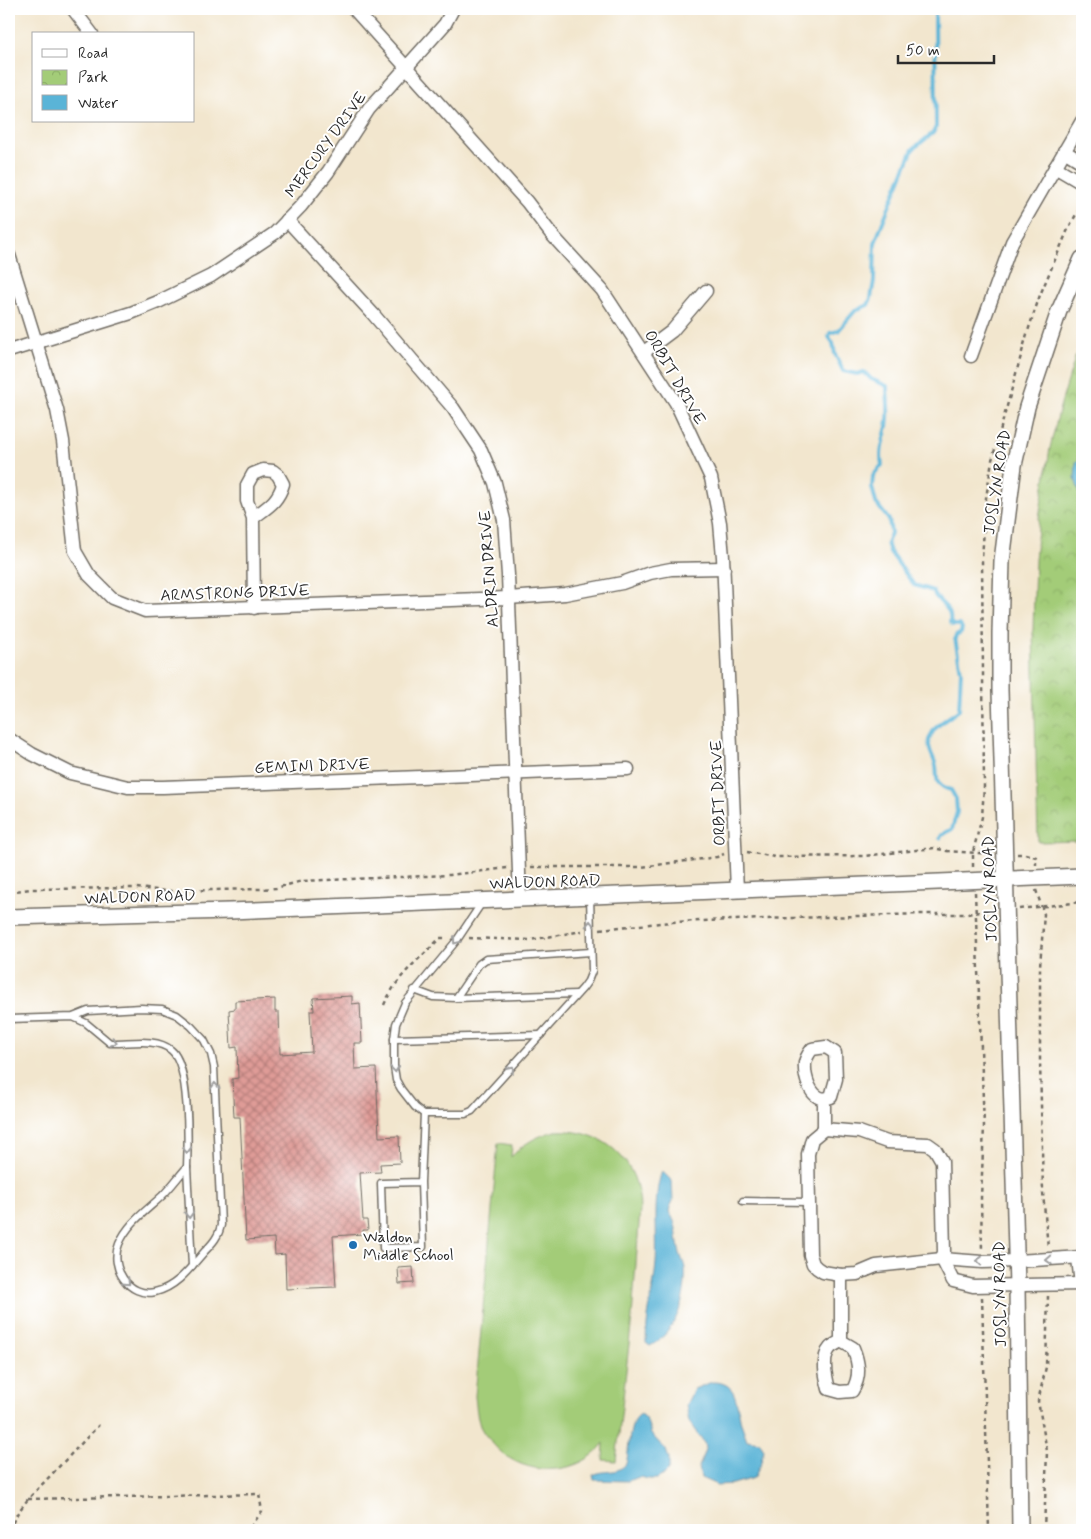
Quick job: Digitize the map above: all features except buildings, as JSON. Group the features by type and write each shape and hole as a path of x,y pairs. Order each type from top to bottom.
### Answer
{"street":[{"path":"73,9 90,32"},
{"name":"ORBIT DRIVE","path":"354,9 527,202 552,235 602,290 676,403 711,478 720,523 724,568 737,890"},
{"name":"MERCURY DRIVE","path":"9,351 131,313 158,302 211,276 275,233 301,206 328,172 369,109 445,24 453,9"},
{"path":"971,356 1012,242 1082,121"},
{"path":"1064,151 1082,162"},
{"path":"1054,167 1082,183"},
{"name":"ALDRIN DRIVE","path":"287,220 373,314 453,408 481,450 495,483 504,520 520,899"},
{"name":"ARMSTRONG DRIVE","path":"9,255 57,410 75,551 89,575 112,598 144,611 508,598 565,594 622,583 671,569 724,568"},
{"name":"JOSLYN ROAD","path":"1020,1530 1017,1286 1000,633 1002,561 1013,474 1027,407 1059,311 1082,259"},
{"path":"644,352 672,330 706,290"},
{"path":"253,518 254,608"},
{"name":"GEMINI DRIVE","path":"9,739 32,754 70,773 128,787 628,769"},
{"name":"WALDON ROAD","path":"9,918 221,912 1082,876"},
{"path":"824,1100 824,1129"},
{"path":"1080,1258 982,1262 942,1260 876,1266 857,1274 841,1275 823,1272 811,1260 809,1145 816,1134 824,1129 859,1132 887,1142 919,1142 928,1144 935,1149 942,1161 944,1252 942,1260 953,1282 973,1286 1082,1285 1080,1258"},
{"path":"841,1275 841,1341"}],"lane":[{"path":"484,901 459,938 414,990 398,1015 394,1039 396,1080 400,1090 424,1114 464,1114 472,1111 588,981 592,970 590,896"},
{"path":"456,998 479,964 486,959 591,952"},
{"path":"414,990 434,998 577,994"},
{"path":"9,1019 73,1017 88,1011 141,1008 162,1010 177,1016 191,1026 204,1040 211,1054 214,1067 221,1226 217,1237 178,1280 165,1289 154,1293 143,1292 124,1280 117,1268 115,1258 118,1245 134,1221 162,1195 187,1167"},
{"path":"73,1017 86,1023 110,1043 150,1043 171,1049 177,1057 185,1086 192,1266"},
{"path":"394,1039 541,1035"},
{"path":"420,1182 382,1183 383,1248 423,1247 420,1182 422,1175 424,1114"},
{"path":"743,1201 809,1202"}],"path":[{"path":"9,892 30,889 136,888 167,891 260,889 276,888 302,881 450,875 519,867 641,868 717,857 728,852 775,857 864,856 934,848 963,852 1025,854 1036,857 1036,894 1044,919 1040,971 1041,1110 1043,1193 1048,1260"},
{"path":"974,881 984,1126 981,1198 982,1262"},
{"path":"384,1005 399,979 440,938 530,940 590,930 670,922 967,914 1082,902"},
{"path":"983,1286 981,1298 985,1370 989,1530"},
{"path":"1044,1530 1047,1451 1038,1401 1046,1367 1049,1286"},
{"path":"9,1530 16,1514 28,1499 99,1425"},
{"path":"28,1499 258,1494 262,1511 249,1530"}],"green space":[{"path":"1082,335 1082,841 1038,842 1033,631 1035,560 1039,518 1050,448 1060,407"},
{"path":"555,1131 572,1131 589,1135 603,1141 616,1151 626,1162 633,1176 638,1192 640,1210 632,1317 616,1461 603,1460 604,1443 595,1453 582,1462 569,1467 542,1469 516,1462 494,1445 484,1434 480,1426 475,1396 498,1143 512,1145 511,1157 531,1141"}],"water":[{"path":"1082,458 1082,495 1075,479 1076,462"},
{"path":"662,1171 672,1181 673,1201 669,1212 675,1226 685,1268 685,1279 682,1302 673,1323 659,1340 650,1346 646,1343 646,1333 656,1263 656,1205"},
{"path":"712,1382 725,1384 729,1387 734,1395 747,1440 760,1442 764,1450 760,1466 754,1478 733,1484 717,1485 701,1478 699,1467 706,1446 689,1422 686,1405 694,1389"},
{"path":"641,1414 646,1418 651,1434 666,1450 669,1468 666,1473 657,1479 639,1477 628,1481 594,1480 593,1475 597,1473 619,1470 626,1464 631,1429 636,1418"}],"waterway":[{"path":"935,9 936,127 933,133 913,149 884,219 875,243 874,281 868,305 855,311 838,331 830,333 829,337 843,371 857,374 864,372 871,379 887,386 888,416 881,450 882,465 873,476 872,487 876,503 889,520 891,533 887,543 890,552 914,585 933,591 949,612 950,622 953,625 960,625 962,628 955,638 961,671 959,710 942,722 931,734 929,740 938,782 951,790 956,799 957,812 952,829 940,838"}],"place":[{"name":"Waldon Middle School","path":"353,1245"}]}
